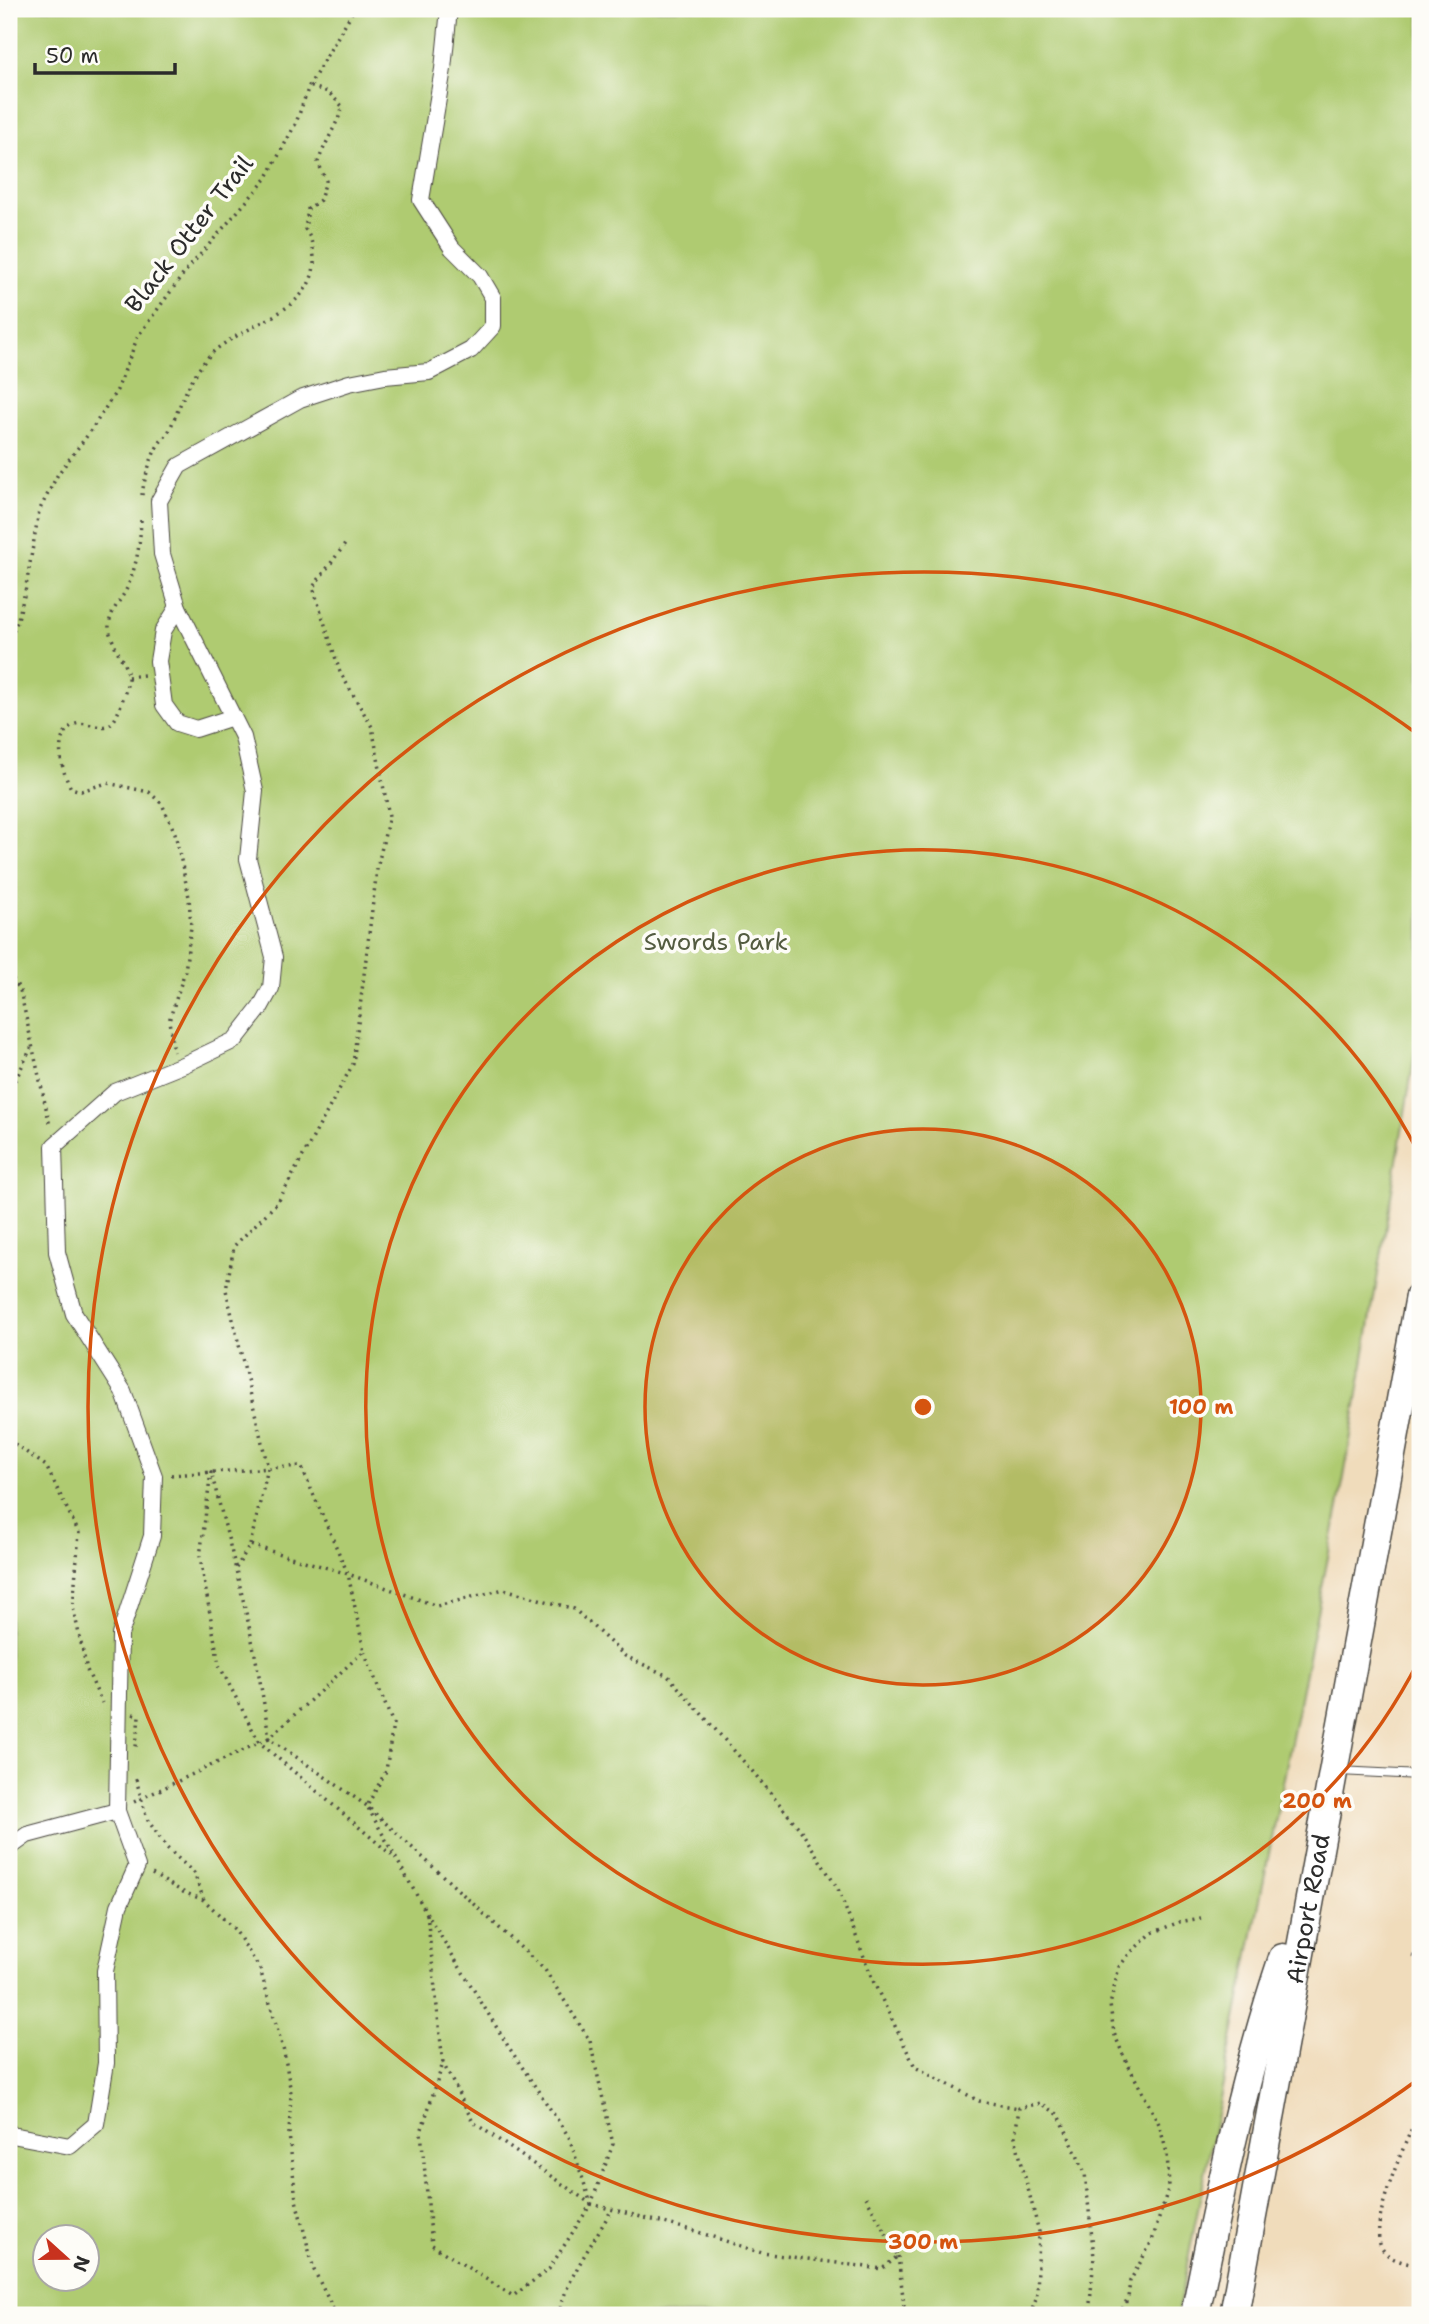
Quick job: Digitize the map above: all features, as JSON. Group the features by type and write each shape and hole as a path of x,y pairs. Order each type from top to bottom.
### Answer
{"highway":[{"name":"Airport Road","path":"1234,2315 1420,1296"},
{"path":"1195,2315 1261,2023 1315,1862"}],"street":[{"path":"9,2132 12,2135 70,2146 96,2124 106,2063 105,1971 119,1906 137,1866 117,1811 120,1635 152,1535 155,1476 122,1391 74,1314 57,1252 54,1146 115,1092 176,1068 235,1040 260,1008 271,988 274,957 247,859 255,791 243,737 178,607 162,554 159,501 179,466 300,399 349,383 429,372 471,350 493,326 493,298 480,276 452,248 421,200 443,69 449,9"},
{"path":"178,607 163,631 159,651 164,705 177,723 196,729 233,717"},
{"path":"9,1848 27,1835 117,1811"}],"lane":[{"path":"1332,1770 1420,1775"}],"path":[{"name":"Black Otter Trail","path":"9,644 19,619 39,511 58,474 117,390 138,335 185,272 266,179 296,123 309,86 354,9"},
{"path":"142,500 142,488 157,446 167,435 183,393 211,355 303,293 314,269 312,239 305,229 308,209 320,200 326,181 318,162 343,107 328,92 309,86"},
{"path":"142,511 137,562 126,590 112,611 108,628 128,677 115,720 96,727 74,724 64,734 60,754 64,776 71,788 81,790 107,783 149,792 162,804 175,833 189,897 191,927 185,971 169,1021 176,1068"},
{"path":"236,1568 250,1545 268,1468 226,1290 234,1246 278,1202 353,1064 377,869 389,816 372,727 340,672 313,587 346,543"},
{"path":"9,973 20,990 54,1146"},
{"path":"9,1093 32,1047"},
{"path":"155,1476 301,1466 348,1574 365,1651 393,1724 386,1771 367,1806"},
{"path":"211,1472 236,1568 269,1738 367,1806 545,1970 590,2041 613,2144 591,2204 549,2269 513,2296 432,2245 421,2132 443,2063"},
{"path":"211,1472 200,1557 219,1665 259,1742 396,1859"},
{"path":"250,1545 348,1574 437,1606 504,1588 574,1609 625,1656 668,1676 800,1829 832,1879 874,1983 915,2067 979,2102 1019,2108 1041,2103 1059,2115 1086,2174 1094,2257 1089,2315"},
{"path":"117,1811 269,1738 365,1651"},
{"path":"367,1806 426,1912 508,2046 569,2137 591,2204"},
{"path":"137,1866 183,1892 204,1900 235,1930 260,1969 284,2052 290,2094 289,2134 296,2200 314,2270 336,2315"},
{"path":"426,1912 443,2063 473,2122 591,2204 695,2231 762,2253 882,2269 898,2256"},
{"path":"1119,2315 1128,2298 1130,2281 1152,2241 1169,2186 1167,2153 1159,2124 1114,2033 1110,2005 1119,1967 1130,1953 1152,1933 1179,1922 1202,1918"},
{"path":"1412,1956 1420,1958"},
{"path":"1019,2108 1015,2137 1039,2232 1037,2297 1030,2315"},
{"path":"1415,2265 1398,2261 1387,2254 1380,2246 1378,2232 1386,2196 1420,2110"},
{"path":"866,2197 898,2256 904,2305 899,2315"},
{"path":"559,2315 574,2276 612,2209"}],"green space":[{"name":"Swords Park","path":"9,9 1420,9 1420,1023 1344,1477 1177,2315 9,2315"}]}
